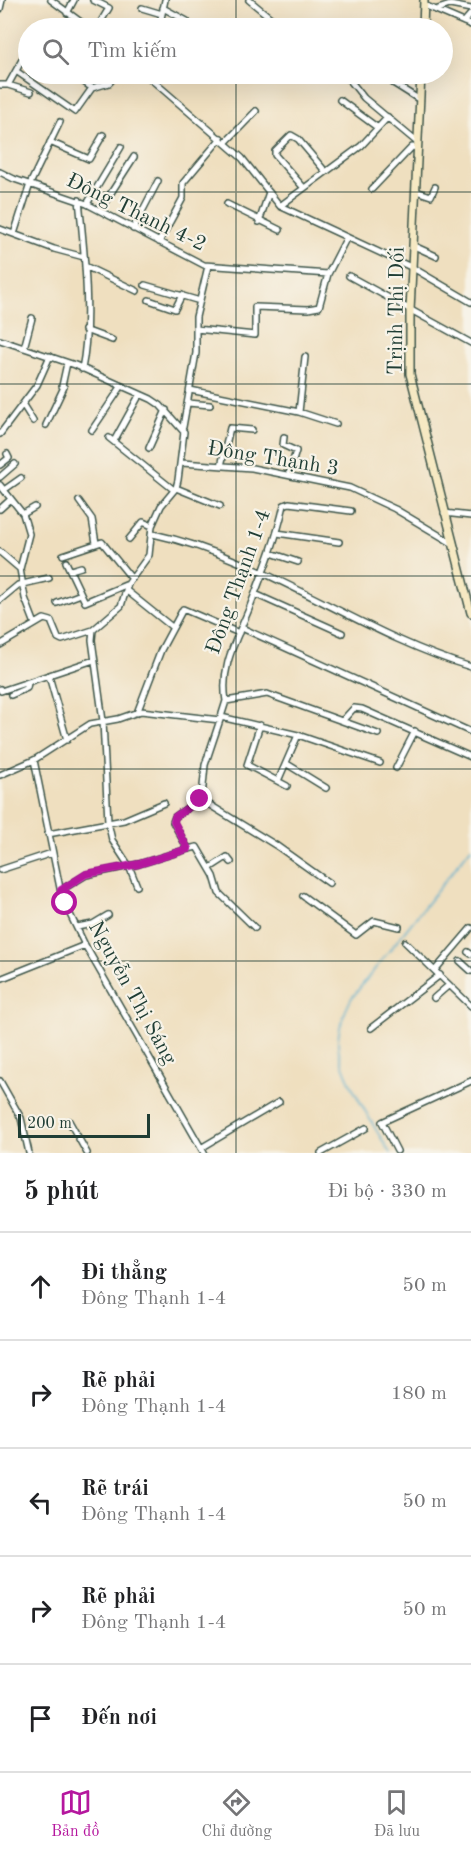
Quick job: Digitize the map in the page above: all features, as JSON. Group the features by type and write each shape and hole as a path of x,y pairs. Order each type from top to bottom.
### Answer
{"main road":[{"path":"423,18 424,3"},
{"name":"Trịnh Thị Dối","path":"421,84 410,311 410,374 471,613"}],"street":[{"path":"0,9 2,0"},
{"path":"51,0 74,18"},
{"path":"67,13 74,0"},
{"path":"93,0 109,8 103,18"},
{"path":"161,18 165,0"},
{"path":"249,0 271,18"},
{"path":"424,3 471,24"},
{"path":"437,10 450,5 471,9"},
{"path":"142,8 163,11 180,18"},
{"path":"464,22 471,14"},
{"path":"8,84 18,67"},
{"path":"0,85 8,84 31,92"},
{"path":"35,84 75,112 92,88 106,84"},
{"path":"87,84 92,88"},
{"path":"158,84 223,140 261,179 280,206 413,268 471,302"},
{"path":"353,84 364,98 418,146"},
{"path":"395,84 420,100"},
{"path":"340,100 378,128"},
{"path":"159,242 183,198 183,183 223,140 256,111"},
{"path":"280,206 361,146 388,117"},
{"path":"14,234 30,184 60,122"},
{"path":"50,142 89,159 103,135"},
{"path":"304,188 275,155 275,151 291,135 298,139 325,171"},
{"path":"372,189 412,147 418,146"},
{"path":"87,204 121,147"},
{"path":"100,210 134,157"},
{"name":"Đông Thạnh 4-2","path":"0,172 79,200 208,266 328,274"},
{"path":"133,229 158,181"},
{"path":"416,191 431,196 435,187"},
{"path":"259,222 269,192"},
{"path":"79,200 85,266 86,351 82,369"},
{"path":"227,204 259,222 280,230"},
{"path":"0,229 84,257"},
{"path":"196,329 255,335 255,307 308,309 319,307 328,274 347,237"},
{"path":"414,246 436,256"},
{"path":"85,266 137,291"},
{"path":"183,427 190,390 200,301 208,266"},
{"path":"349,276 471,343"},
{"path":"145,285 200,301"},
{"path":"149,300 175,309 182,295"},
{"path":"24,348 32,318"},
{"path":"85,330 112,340"},
{"name":"Đông Thạnh 3","path":"0,340 50,356 140,394 166,410 183,427 182,463 175,489 161,506 152,526"},
{"path":"0,434 37,385 50,356"},
{"path":"299,412 305,357"},
{"path":"46,425 62,395 64,387 62,379 68,363"},
{"path":"92,430 121,387"},
{"path":"190,390 299,412 336,424"},
{"path":"140,394 112,439 175,489 220,506"},
{"path":"188,403 210,405"},
{"path":"23,405 33,421"},
{"path":"149,448 166,410"},
{"path":"0,421 6,427"},
{"path":"221,466 230,428 252,430"},
{"path":"284,437 284,446 296,451 289,474"},
{"path":"0,465 9,458 7,454"},
{"name":"Đông Thạnh 3","path":"182,463 289,474 358,491 452,543"},
{"path":"0,477 15,464"},
{"path":"21,478 2,488 22,514 29,534 20,568 35,624"},
{"path":"0,509 11,499"},
{"path":"79,501 92,519 96,543"},
{"name":"Đông Thạnh 1-4","path":"226,701 224,672 271,553 284,505 289,503 351,511"},
{"path":"22,514 35,507"},
{"path":"444,513 471,516"},
{"path":"0,645 48,618 58,638 62,640 93,630 121,606 129,585 149,555 153,534 152,526 143,522 129,538"},
{"path":"277,533 339,542"},
{"path":"153,534 226,556 395,640 471,667"},
{"path":"63,555 102,542 129,585 172,627"},
{"path":"0,552 20,568"},
{"path":"271,553 298,562"},
{"path":"66,562 85,602 129,585"},
{"path":"71,570 81,567"},
{"path":"0,600 23,583 49,578"},
{"path":"57,603 81,594"},
{"path":"255,594 342,633"},
{"path":"137,713 172,627 183,609 240,630 471,732"},
{"path":"93,630 94,660 104,721 108,822 112,840 129,866 137,886"},
{"path":"0,689 1,691 28,683 94,660"},
{"path":"49,676 67,740"},
{"path":"11,695 27,688 28,683"},
{"path":"188,849 174,822 175,817 200,799 205,787 205,765 226,701 267,694 378,734"},
{"path":"342,721 354,708 362,709 471,757"},
{"path":"0,775 67,740 80,728 141,711 221,718 260,725 298,735 380,763"},
{"path":"260,725 246,765 287,786"},
{"path":"396,768 415,731"},
{"path":"278,781 298,735"},
{"name":"Nguyễn Thị Sáng","path":"34,759 61,890 85,945 203,1150"},
{"path":"287,764 326,788"},
{"path":"200,799 277,846 329,883"},
{"path":"48,834 124,820 164,803"},
{"path":"61,890 86,874 129,866 196,847 210,868 219,893 255,928"},
{"path":"0,870 52,853"},
{"path":"210,868 227,857 231,862"},
{"path":"303,896 356,935 374,921 399,927"},
{"path":"77,927 93,924 108,915"},
{"path":"435,969 471,928"},
{"path":"405,942 471,1006"},
{"path":"0,979 85,945"},
{"path":"460,961 471,971"},
{"path":"371,1028 440,975"},
{"path":"434,998 449,985"},
{"path":"0,1081 21,1118 29,1153"},
{"path":"397,1151 382,1122 471,1081"},
{"path":"203,1150 279,1102"},
{"path":"69,1121 87,1153"},
{"path":"321,1153 366,1128"}],"waterway":[{"path":"390,1153 358,1099 344,1068 338,1043 340,1026 351,999 471,848"}],"route":[{"path":"65,903 61,890 86,874 108,868 139,864 188,849 174,826 175,817 200,799"}]}
